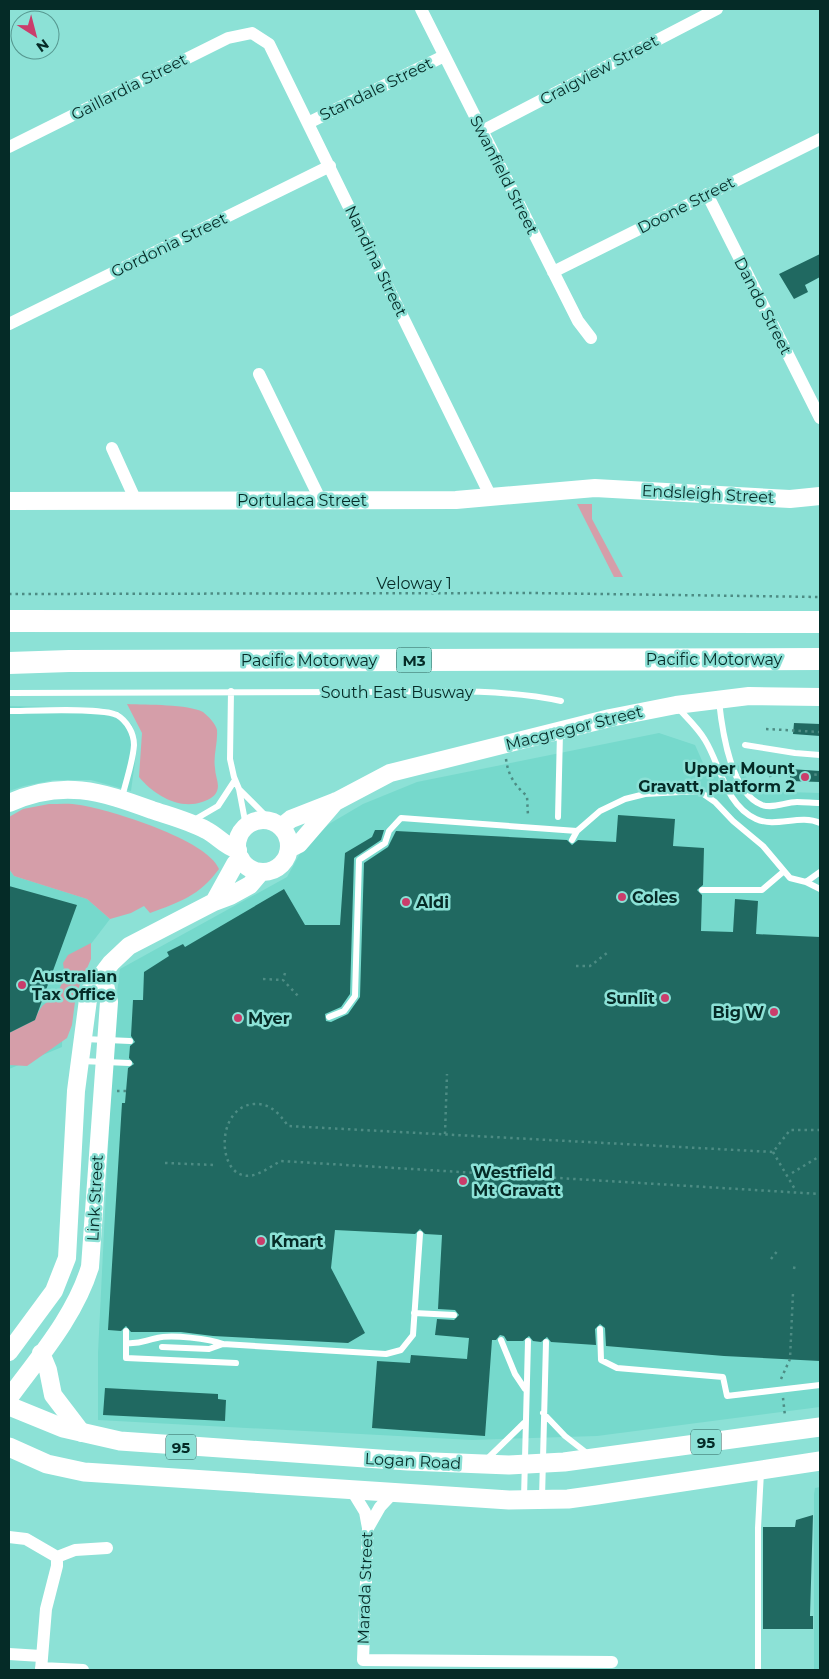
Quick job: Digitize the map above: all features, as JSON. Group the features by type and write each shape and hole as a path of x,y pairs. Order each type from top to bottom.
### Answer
{"highway":[{"path":"9,621 820,622"},
{"name":"Pacific Motorway","path":"9,663 79,661 820,659"}],"main road":[{"name":"Logan Road","path":"9,1406 39,1419 82,1433 120,1441 481,1464 533,1465 820,1427"},
{"name":"Logan Road","path":"9,1447 47,1464 84,1472 533,1500 597,1495 820,1462"}],"street":[{"name":"Swanfield Street","path":"420,9 578,321 591,338"},
{"name":"Craigview Street","path":"482,132 717,9"},
{"name":"Nandina Street","path":"252,33 269,44 491,498"},
{"name":"Gaillardia Street","path":"9,147 228,38 252,33"},
{"name":"Standale Street","path":"308,123 444,56"},
{"name":"Doone Street","path":"553,272 820,138"},
{"name":"Gordonia Street","path":"9,324 330,166"},
{"name":"Dando Street","path":"707,194 820,418"},
{"path":"259,374 320,499"},
{"path":"112,448 136,501"},
{"name":"Portulaca Street","path":"9,500 456,500 595,488"},
{"name":"Endsleigh Street","path":"595,488 790,499 820,496"},
{"name":"Macgregor Street","path":"274,823 291,820 337,801 390,774 642,711 676,705 766,695 820,697"},
{"path":"9,803 25,796 55,789 82,789 121,799 188,822 208,831 226,847 239,855 253,870 260,872 268,871 282,864 289,849 289,841 274,823 252,822 244,829 239,855 214,902"},
{"name":"Macgregor Street","path":"289,849 299,844 337,801"},
{"path":"208,831 218,828 244,829"},
{"name":"Link Street","path":"10,1349 54,1291 68,1258 79,1060 89,992 115,959 129,946 250,885 260,872"},
{"name":"Link Street","path":"9,1398 78,1298 90,1267 109,1002 103,976"},
{"path":"41,1354 48,1370 53,1394 82,1433"},
{"name":"Marada Street","path":"351,1489 365,1512 368,1528 363,1660 538,1666"},
{"path":"368,1528 380,1507 394,1492"},
{"path":"9,1537 26,1539 57,1557"},
{"path":"57,1557 76,1550 108,1548"},
{"path":"41,1665 46,1609 57,1566 57,1557"},
{"path":"9,1654 41,1665 83,1670"},
{"path":"538,1666 612,1662"}],"lane":[{"path":"231,692 229,744 235,780 239,789 244,829"},
{"name":"South East Busway","path":"9,693 500,693 538,696 561,701"},
{"path":"718,700 726,753 748,795 763,805 771,806 796,802 820,803"},
{"path":"676,705 706,741 722,780 744,811 764,822 809,820 820,823"},
{"path":"9,711 83,711 109,713 121,718 127,724 134,744 131,764 121,799"},
{"path":"558,817 560,732"},
{"path":"745,745 820,755"},
{"path":"188,822 214,810 224,801 235,780"},
{"path":"239,789 274,823"},
{"path":"572,840 577,831 611,804 645,794 699,791 715,802 733,821 763,846 783,872 796,881 806,882 820,889"},
{"path":"329,1017 344,1011 355,996 359,860 386,843 389,831 401,818 577,831"},
{"path":"702,890 762,890 783,872"},
{"path":"806,882 820,872"},
{"path":"82,1039 130,1041"},
{"path":"79,1060 129,1063"},
{"path":"126,1343 144,1344 158,1338 210,1339 223,1344 386,1354 401,1350 413,1335 420,1234"},
{"path":"414,1312 454,1315"},
{"path":"600,1330 602,1360 617,1368 723,1377 727,1396 820,1384"},
{"path":"126,1331 126,1358 236,1363"},
{"path":"501,1340 515,1374 526,1389"},
{"path":"528,1341 524,1423 533,1465 533,1500"},
{"path":"533,1500 533,1465 543,1413 546,1342"},
{"path":"162,1347 208,1350 223,1344"},
{"path":"543,1413 565,1436 592,1458"},
{"path":"481,1464 524,1423"},
{"path":"758,1670 761,1470"}],"path":[{"name":"Veloway 1","path":"9,594 530,593 820,598"},
{"path":"766,729 820,732"},
{"path":"505,745 507,769 516,786 527,796 528,816"},
{"path":"769,776 790,773 820,775"},
{"path":"576,966 590,966 607,953"},
{"path":"283,980 285,973"},
{"path":"263,979 283,980 300,997"},
{"path":"445,1134 447,1074"},
{"path":"115,1091 126,1091"},
{"path":"773,1152 288,1126 280,1114 270,1107 261,1104 248,1105 238,1112 228,1122 224,1139 229,1165 234,1171 244,1176 256,1175 281,1161 820,1194"},
{"path":"773,1152 790,1130 820,1130"},
{"path":"773,1152 796,1192"},
{"path":"792,1173 820,1156"},
{"path":"166,1163 214,1165"},
{"path":"771,1259 778,1250"},
{"path":"794,1269 795,1264"},
{"path":"781,1381 790,1359 794,1293"},
{"path":"783,1394 785,1416"}],"shaded area":[{"path":"577,504 592,504 592,519 623,577 614,577"},
{"path":"127,704 167,705 196,709 203,712 209,718 217,730 215,771 218,786 213,797 193,804 185,804 159,795 145,784 139,777 142,733"},
{"path":"9,706 100,708 119,712 132,725 137,747 131,791 91,780 54,780 9,791"},
{"name":"Westfield Mt Gravatt","path":"659,733 695,745 708,774 737,763 755,791 820,793 820,1407 597,1436 472,1440 98,1420 98,1353 115,1009 120,969 287,877 302,850 329,824 363,804 417,782"},
{"path":"49,804 72,804 94,808 157,828 197,847 211,858 219,869 204,886 180,901 150,913 144,906 131,913 110,919 87,899 14,876 9,869 9,817 23,809"},
{"path":"9,869 14,876 87,899 110,919 81,957 63,997 62,1047 9,1069"},
{"path":"91,943 91,959 76,994 72,1025 67,1038 27,1066 9,1065 9,1033 35,1020 42,1006 55,999 65,976 63,963 68,955"},
{"path":"820,1487 820,1670 814,1670 814,1494 815,1488"}],"building":[{"path":"820,254 820,277 805,285 808,292 794,299 779,274"},
{"path":"794,723 820,724 820,736 793,734"},
{"name":"Upper Mount Gravatt, platform 2","path":"790,769 820,771 820,782 790,781"},
{"name":"Westfield Mt Gravatt","path":"618,815 675,819 673,846 704,848 703,885 697,890 702,895 701,931 733,932 735,899 758,901 756,934 820,937 820,1361 724,1356 606,1346 605,1328 600,1324 595,1329 596,1345 551,1342 547,1337 541,1342 533,1341 529,1336 523,1341 507,1341 504,1336 500,1335 496,1340 492,1340 485,1436 372,1428 377,1361 410,1363 411,1355 467,1359 469,1338 435,1335 437,1319 454,1320 459,1315 455,1310 438,1309 442,1235 425,1234 420,1229 415,1234 335,1230 331,1268 365,1333 348,1343 213,1336 181,1332 131,1332 126,1326 121,1331 108,1330 122,1103 125,1103 128,1068 134,1064 129,1058 130,1046 135,1042 131,1036 133,1000 143,1000 144,972 169,956 167,952 183,944 185,947 284,889 305,925 340,925 345,853 372,837 375,830 384,830 381,840 354,858 350,994 341,1007 325,1014 326,1021 331,1022 348,1014 360,997 364,863 388,847 396,831 567,840 572,845 578,840 616,842"},
{"path":"9,886 77,905 35,1020 9,1033"},
{"path":"105,1388 218,1394 218,1399 226,1400 225,1421 103,1415"},
{"path":"813,1515 810,1616 813,1616 813,1629 763,1629 763,1527 795,1527 796,1520"}],"place":[{"name":"Upper Mount Gravatt, platform 2","path":"805,777"},
{"name":"Coles","path":"622,897"},
{"name":"Aldi","path":"406,902"},
{"name":"Australian Tax Office","path":"22,985"},
{"name":"Sunlit","path":"665,998"},
{"name":"Big W","path":"774,1012"},
{"name":"Myer","path":"238,1018"},
{"name":"Westfield Mt Gravatt","path":"463,1181"},
{"name":"Kmart","path":"261,1241"}]}
